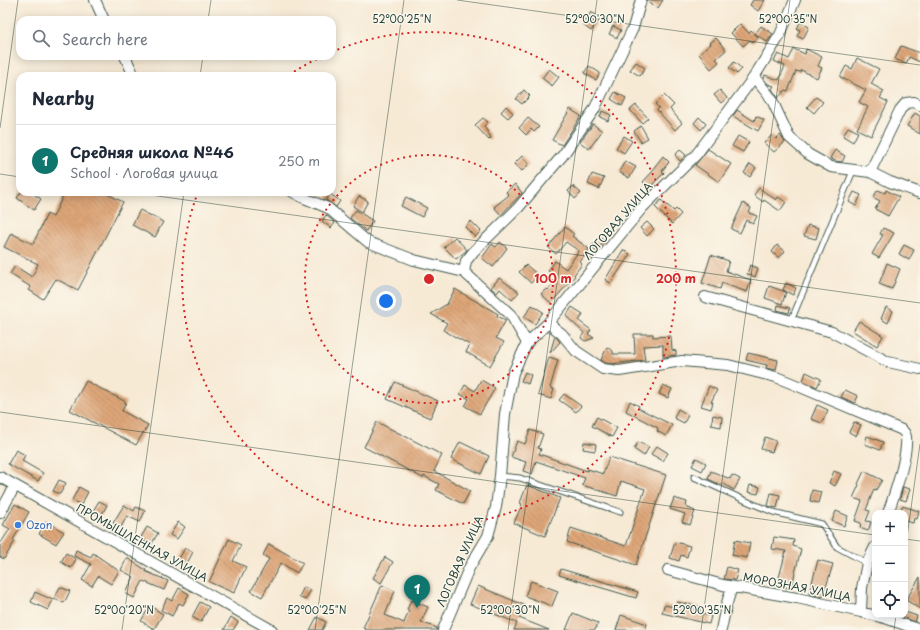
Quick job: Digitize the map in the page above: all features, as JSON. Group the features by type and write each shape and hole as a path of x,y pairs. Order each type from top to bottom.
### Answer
{"street":[{"path":"95,0 102,16"},
{"path":"464,272 466,261 474,251 518,208 563,155 594,110 633,28 641,0"},
{"name":"ЛОГОВАЯ УЛИЦА","path":"443,630 469,568 488,536 496,507 505,414 513,373 527,343 548,323 642,208 696,155 754,77 780,35 795,0"},
{"path":"127,60 132,72"},
{"path":"754,77 771,98 789,137 808,154 831,167 870,172 890,182 920,192"},
{"path":"870,172 900,110 906,103 914,102 920,105"},
{"path":"300,196 328,208 368,242 414,260 464,272 511,315 527,343"},
{"path":"705,297 832,332 888,362 920,369"},
{"path":"548,323 562,334 576,352 603,369 619,371 682,361 728,365 791,382 902,430 906,433 907,439 904,459 889,510"},
{"name":"ПРОМЫШЛЕННАЯ УЛИЦА","path":"0,477 272,630"},
{"path":"0,513 15,486"},
{"path":"861,612 862,588 867,563 872,553"},
{"name":"МОРОЗНАЯ УЛИЦА","path":"668,570 732,587 797,598 861,612 920,630"},
{"path":"721,630 732,587"}],"lane":[{"path":"791,321 853,171"},
{"path":"500,476 520,478 620,512"},
{"path":"694,477 773,512 822,524 837,547 867,563"}],"building":[{"path":"647,0 663,0 658,8 647,2"},
{"path":"753,0 765,0 758,11 750,5"},
{"path":"591,12 600,18 591,31 583,25"},
{"path":"800,22 809,27 803,39 797,36 800,30 797,29"},
{"path":"740,24 749,33 751,30 758,37 753,43 750,40 743,46 731,33"},
{"path":"613,26 621,30 617,38 609,34"},
{"path":"761,26 773,34 767,42 755,34"},
{"path":"716,38 726,50 716,59 719,62 711,69 699,54"},
{"path":"901,46 920,53 920,62 909,57 906,64 895,59"},
{"path":"794,49 805,54 806,49 822,57 818,66 822,68 817,78 801,70 800,72 796,71 788,91 785,90 778,98 772,89 774,86 768,84 764,79 765,75 779,80 785,66 774,61 778,54 789,59"},
{"path":"857,58 879,69 871,84 884,91 880,98 888,102 871,136 857,129 868,107 859,102 866,90 840,77 846,66 852,69"},
{"path":"636,62 645,68 640,76 630,70"},
{"path":"734,62 742,69 737,74 729,68"},
{"path":"589,66 600,73 596,80 584,73"},
{"path":"549,69 559,77 552,86 542,78"},
{"path":"524,90 530,96 522,104 516,99"},
{"path":"720,90 727,98 721,103 714,95"},
{"path":"615,92 626,98 622,106 611,99"},
{"path":"664,95 674,105 670,109 682,123 675,130 657,110 659,108 655,104"},
{"path":"816,97 823,102 814,113 807,107"},
{"path":"636,105 648,118 642,123 630,110"},
{"path":"506,106 513,113 508,118 501,112"},
{"path":"570,109 581,116 562,145 552,140"},
{"path":"737,110 754,121 756,116 764,120 758,131 733,116"},
{"path":"602,111 611,115 608,121 600,117"},
{"path":"915,113 920,116 920,134 907,126"},
{"path":"699,117 706,124 701,130 694,123"},
{"path":"483,118 488,122 484,126 491,138 489,140 475,125"},
{"path":"528,118 539,127 534,132 531,129 526,135 519,128"},
{"path":"593,124 602,131 589,149 580,142"},
{"path":"641,126 648,138 641,142 634,131"},
{"path":"848,127 858,132 853,142 843,136"},
{"path":"772,135 776,139 780,135 785,142 774,152 764,143"},
{"path":"624,136 632,141 624,153 616,148"},
{"path":"738,136 749,142 743,152 732,146"},
{"path":"708,149 731,164 719,182 695,165"},
{"path":"680,150 686,155 680,161 675,155"},
{"path":"835,150 845,156 842,162 835,161 830,158"},
{"path":"522,156 529,164 522,171 514,164"},
{"path":"663,156 669,162 662,171 664,173 649,188 643,182 653,171 652,170"},
{"path":"625,161 636,167 629,178 619,172"},
{"path":"750,164 756,168 750,177 744,173"},
{"path":"592,174 604,178 599,189 588,184"},
{"path":"515,184 522,193 501,215 494,207 509,195 506,192"},
{"path":"573,186 581,193 575,199 568,191"},
{"path":"759,188 776,200 778,197 786,202 780,211 764,200 763,202 754,195"},
{"path":"878,190 885,193 886,190 899,197 888,216 875,209 880,201 873,197"},
{"path":"854,192 861,195 856,206 849,202"},
{"path":"18,196 37,196 41,199 34,210 17,198"},
{"path":"63,196 112,196 123,202 78,290 56,279 43,299 29,290 31,287 10,274 15,266 32,277 38,264 4,247 11,233 33,244 47,214 53,217"},
{"path":"329,196 333,196 340,201 336,207 326,200"},
{"path":"359,196 368,201 362,212 353,206"},
{"path":"406,197 427,208 422,217 401,206"},
{"path":"661,200 674,211 676,209 681,214 672,224 655,207"},
{"path":"743,203 751,208 749,213 757,216 753,224 746,220 740,233 731,229"},
{"path":"140,210 163,222 155,237 132,225"},
{"path":"356,210 373,221 366,231 350,218"},
{"path":"326,215 335,223 331,228 322,221"},
{"path":"471,221 481,231 475,237 465,227"},
{"path":"647,222 654,229 647,236 640,228"},
{"path":"808,225 819,228 816,239 804,236"},
{"path":"565,227 574,234 572,236 589,249 580,262 582,264 574,275 575,276 551,303 541,294 546,289 548,290 558,278 548,271 555,261 566,269 579,251 566,242 556,254 548,247"},
{"path":"883,228 894,233 879,258 872,254 883,235 880,234"},
{"path":"455,237 467,250 456,259 444,247"},
{"path":"600,237 605,241 596,251 591,247"},
{"path":"500,242 507,248 493,267 482,258 492,244 496,247"},
{"path":"777,245 785,251 779,258 772,252"},
{"path":"904,245 914,250 909,260 899,254"},
{"path":"623,250 630,254 611,283 605,280"},
{"path":"711,255 729,261 726,271 751,280 747,292 722,283 720,289 702,283"},
{"path":"887,263 900,269 892,289 879,284"},
{"path":"526,265 538,275 531,283 519,272"},
{"path":"750,265 758,268 755,277 747,274"},
{"path":"499,278 519,292 512,300 500,289 497,293 491,288"},
{"path":"786,283 796,288 793,295 783,290"},
{"path":"769,286 786,292 782,304 765,298"},
{"path":"455,289 498,314 497,316 506,320 496,338 504,342 490,366 466,352 470,345 443,330 447,323 431,314 447,304"},
{"path":"532,305 543,312 535,324 524,317"},
{"path":"778,305 790,308 789,313 777,310"},
{"path":"572,307 583,314 579,321 591,330 588,334 594,338 585,341 581,338 584,333 566,316"},
{"path":"886,307 893,311 888,323 881,319"},
{"path":"859,321 883,336 877,346 853,331"},
{"path":"634,334 653,334 653,337 671,336 672,350 676,351 676,355 663,357 663,345 643,346 645,360 612,364 605,363 601,360 607,347 613,351 613,354 635,354"},
{"path":"555,336 560,342 550,353"},
{"path":"748,353 778,360 776,370 766,368 767,365 746,360"},
{"path":"549,357 558,360 550,388 554,389 551,399 538,395"},
{"path":"525,372 531,375 528,384 521,381"},
{"path":"806,372 821,379 817,387 803,381"},
{"path":"481,380 495,388 480,414 465,406 469,399 460,394 465,385 475,391"},
{"path":"86,381 126,402 122,411 148,425 136,445 70,410"},
{"path":"395,382 438,401 430,418 387,399"},
{"path":"663,385 672,389 668,398 659,394"},
{"path":"709,386 717,390 711,402 713,402 711,409 701,406"},
{"path":"845,390 858,396 855,403 841,397"},
{"path":"564,394 581,406 576,412 559,400"},
{"path":"630,401 639,406 638,408 672,425 666,436 657,431 658,428 626,411"},
{"path":"817,405 828,410 822,423 811,419"},
{"path":"678,409 688,415 684,423 674,418"},
{"path":"713,415 722,417 721,427 711,425"},
{"path":"597,417 617,428 612,437 592,426"},
{"path":"377,422 442,455 434,471 470,491 463,504 436,490 439,484 424,476 423,478 364,447"},
{"path":"854,422 861,425 856,436 849,432"},
{"path":"530,430 543,434 538,448 541,449 539,454 587,471 588,469 603,474 609,457 666,475 636,565 567,542 571,528 626,546 645,489 621,481 617,496 582,485 585,478 536,461 532,474 523,471 526,462 511,457 517,441 525,444"},
{"path":"867,436 883,442 880,450 865,444"},
{"path":"765,437 776,441 772,452 761,449"},
{"path":"460,442 489,456 481,474 451,459"},
{"path":"584,442 596,444 595,451 583,449"},
{"path":"638,442 649,447 644,456 634,449"},
{"path":"657,446 668,453 663,461 651,454"},
{"path":"16,450 25,455 22,461 43,473 38,481 8,464"},
{"path":"696,458 706,463 702,471 692,466"},
{"path":"711,471 730,479 732,475 740,479 734,490 722,483 721,485 708,479"},
{"path":"834,471 841,474 835,486 829,483"},
{"path":"864,471 882,480 876,490 874,489 866,510 870,511 866,521 871,522 868,531 860,528 861,523 855,521 862,501 853,498"},
{"path":"59,480 66,483 60,494 53,491"},
{"path":"527,485 560,498 545,536 514,523 522,504 520,503"},
{"path":"750,485 760,487 758,494 748,492"},
{"path":"79,487 88,492 81,505 72,500"},
{"path":"903,487 910,489 906,501 900,499"},
{"path":"812,490 821,492 818,503 810,501"},
{"path":"771,493 780,495 777,508 768,506"},
{"path":"674,498 687,502 686,507 695,511 690,525 682,522 685,514 670,509"},
{"path":"99,501 107,505 101,516 93,511"},
{"path":"15,504 29,512 13,540 15,541 4,559 0,557 0,544 10,529 3,525"},
{"path":"124,505 134,511 136,507 145,511 140,522 127,516 121,527 113,523"},
{"path":"902,506 919,511 917,519 914,518 913,523 908,522 908,510 901,510"},
{"path":"836,511 848,516 844,526 832,521"},
{"path":"46,521 64,532 56,544 39,534"},
{"path":"178,522 185,527 177,539 170,535"},
{"path":"147,527 158,533 151,545 140,539"},
{"path":"774,537 794,540 793,546 801,549 791,589 777,585 786,551 772,549"},
{"path":"229,539 241,545 233,561 246,567 234,593 209,582"},
{"path":"735,540 750,543 747,558 732,555"},
{"path":"675,542 690,546 687,557 681,555 679,561 670,558"},
{"path":"269,544 303,563 297,573 281,563 262,597 251,591 269,559 263,555"},
{"path":"185,548 193,552 185,567 177,562"},
{"path":"76,550 91,557 93,553 119,571 111,584 98,576 92,586 82,580 91,564 74,556"},
{"path":"66,553 76,559 71,568 61,562"},
{"path":"385,557 393,562 381,583 373,578"},
{"path":"127,558 146,570 145,571 168,581 164,590 143,581 134,598 125,593 134,577 121,570"},
{"path":"818,560 833,564 823,597 809,594"},
{"path":"727,567 738,570 735,580 724,579"},
{"path":"561,569 638,592 636,598 559,575"},
{"path":"920,577 920,609 908,601 908,597"},
{"path":"531,581 558,591 552,606 525,596"},
{"path":"382,585 395,591 385,615 404,623 411,600 428,607 421,622 437,628 437,630 367,630 363,628"},
{"path":"478,586 524,605 519,618 549,630 514,630 517,623 470,604"},
{"path":"60,587 70,591 64,603 54,599"},
{"path":"304,587 311,590 305,600 299,597"},
{"path":"179,588 189,594 183,605 179,603 172,616 161,610 167,598 172,601"},
{"path":"35,592 53,600 48,610 31,602"},
{"path":"200,602 209,607 201,622 192,617"},
{"path":"677,602 701,607 699,613 711,616 709,624 662,613 664,605 675,607"},
{"path":"150,606 163,614 154,629 141,621"},
{"path":"573,613 598,623 595,630 566,630"},
{"path":"908,613 917,616 915,622 904,618 908,618"},
{"path":"621,615 647,624 645,630 616,630"},
{"path":"231,617 238,622 233,630 224,630"},
{"path":"317,617 326,622 322,630 310,630"}],"place":[{"name":"Ozon","path":"18,525"},
{"name":"Средняя школа №46","path":"417,608"}]}
